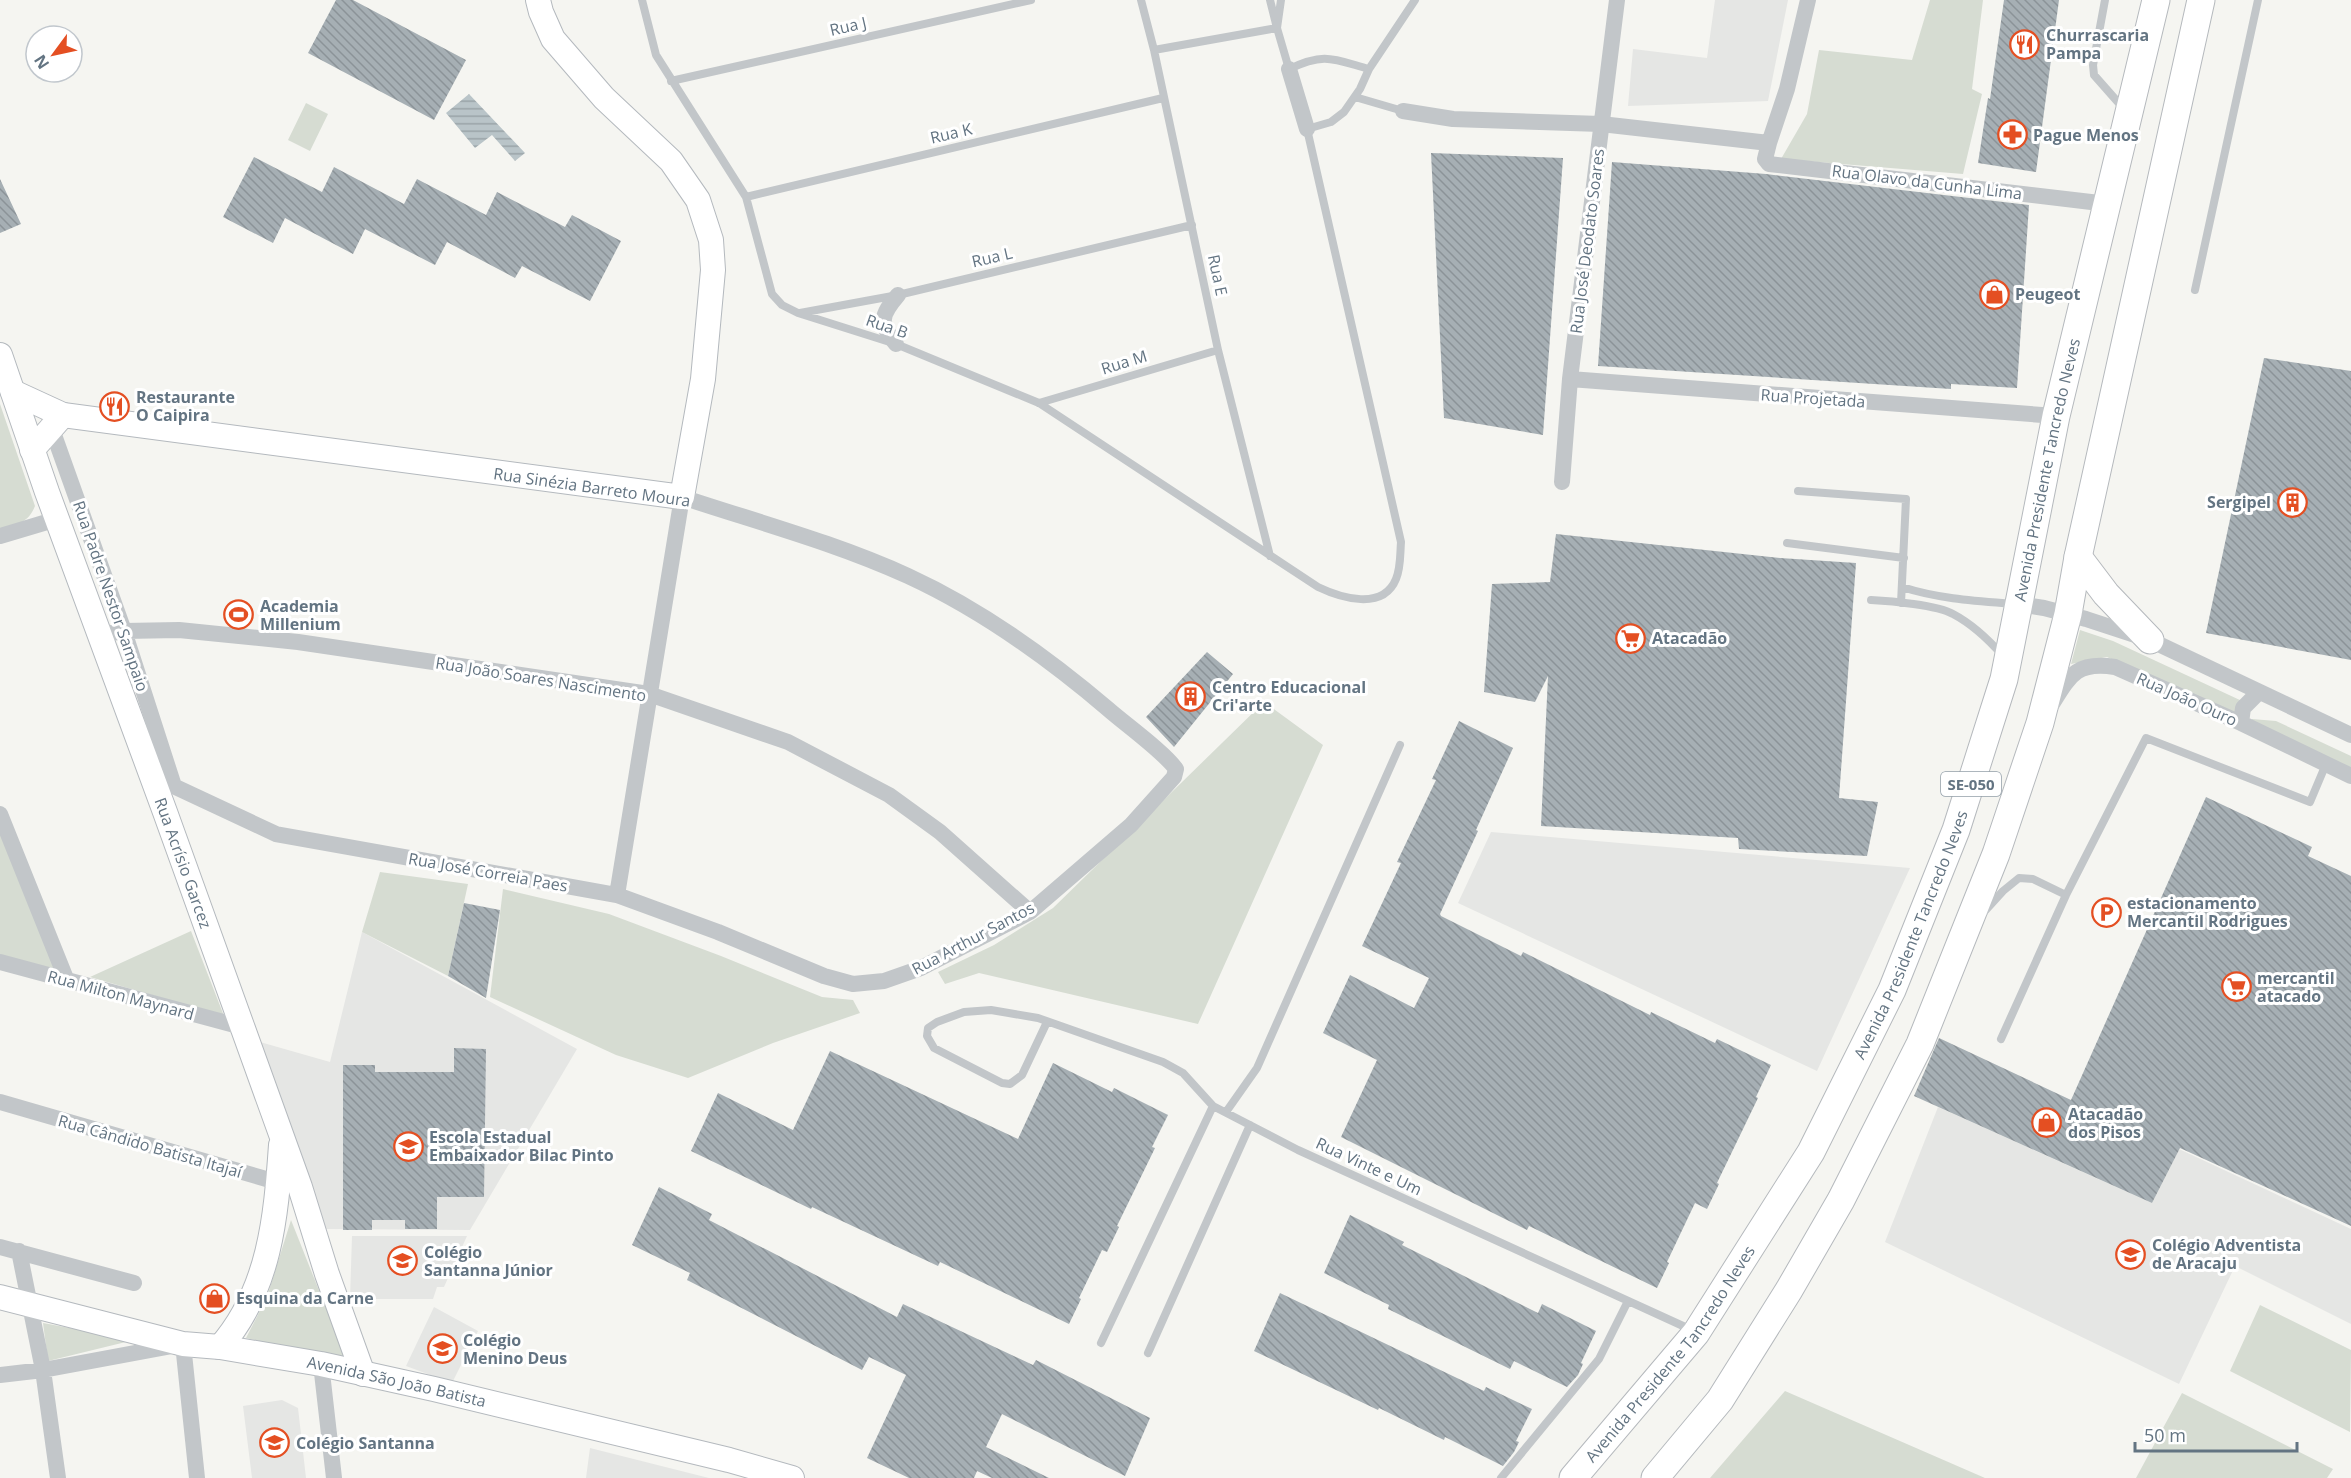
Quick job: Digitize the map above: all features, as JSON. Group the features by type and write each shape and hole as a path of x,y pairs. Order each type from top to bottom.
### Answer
{"main road":[{"name":"Avenida Presidente Tancredo Neves","path":"1573,1478 1696,1333 1811,1152 1892,990 1956,830 2004,679 2056,416 2156,0"},
{"name":"SE-050","path":"1655,1478 1720,1400 1789,1290 1835,1210 1920,1044 1996,854 2040,723 2068,614 2078,556 2201,0"},
{"path":"2078,556 2106,594 2150,640"}],"street":[{"path":"538,0 553,39 604,98 671,161 698,200 711,240 713,270 703,379 617,895"},
{"name":"Rua José Deodato Soares","path":"1562,482 1570,380 1617,0"},
{"path":"1403,111 1453,119 1601,124 1770,143 1787,89 1808,0"},
{"path":"1289,69 1307,129"},
{"name":"Rua Olavo da Cunha Lima","path":"1770,143 1765,159 1769,164 2108,204"},
{"path":"896,344 884,329 884,315 898,295"},
{"name":"Rua Acrísio Garcez","path":"0,355 32,450 282,1136 289,1185"},
{"name":"Rua Projetada","path":"1570,380 2056,416"},
{"name":"Rua Sinézia Barreto Moura","path":"13,392 53,416 682,497 863,557 910,577 961,603 1038,653 1070,677 1176,769"},
{"path":"32,450 53,416"},
{"name":"Rua Padre Nestor Sampaio","path":"53,416 174,786"},
{"path":"0,536 57,519"},
{"path":"2018,604 2068,614 2150,640 2351,735"},
{"name":"Rua João Soares Nascimento","path":"99,635 124,631 179,630 298,642 649,694 788,742 889,795 940,832 1030,912"},
{"name":"Rua João Ouro","path":"2040,723 2068,679 2076,672 2086,666 2115,667 2241,723 2351,776"},
{"path":"2241,723 2243,708 2258,693"},
{"name":"Rua Arthur Santos","path":"824,976 853,984 884,981 921,968 1030,912 1131,825 1174,777 1176,769"},
{"name":"Rua José Correia Paes","path":"152,776 286,837 617,895 718,932 824,976"},
{"path":"0,814 67,981"},
{"name":"Rua Milton Maynard","path":"0,962 242,1027"},
{"name":"Rua Cândido Batista Itajaí","path":"0,1102 289,1185"},
{"path":"220,1347 242,1319 254,1296 289,1185"},
{"path":"289,1185 327,1274 363,1374"},
{"path":"0,1247 134,1283"},
{"path":"19,1251 43,1370 58,1478"},
{"name":"Avenida São João Batista","path":"0,1297 183,1344 220,1347 321,1364 729,1460 792,1478"},
{"path":"0,1375 43,1370 183,1344 197,1478"},
{"path":"321,1364 334,1478"}],"lane":[{"name":"Rua B","path":"642,0 656,55 746,197 772,294 782,305 798,313 896,344 1039,403 1329,593 1366,600 1379,597 1389,590 1396,580 1400,565 1401,542 1307,129"},
{"name":"Rua J","path":"671,81 1031,0"},
{"name":"Rua E","path":"1141,0 1154,50 1218,350 1270,556"},
{"path":"1270,0 1289,69 1321,57 1369,69"},
{"path":"1277,28 1281,0"},
{"path":"1307,129 1332,122 1339,117 1355,97 1369,69 1414,0"},
{"path":"2105,0 2093,65 2094,75 2128,114"},
{"path":"2195,290 2258,0"},
{"path":"1154,50 1277,28"},
{"path":"1355,97 1403,111"},
{"name":"Rua K","path":"746,197 1163,98"},
{"name":"Rua L","path":"798,313 898,295 1192,225"},
{"name":"Rua M","path":"1039,403 1218,350"},
{"path":"1798,491 1906,499 1901,603"},
{"path":"1787,543 1904,558"},
{"path":"1902,587 1953,598 2018,604"},
{"path":"1871,600 1952,612 1987,638 2008,660"},
{"path":"2001,1039 2066,895 2146,738 2310,802 2326,764"},
{"path":"1226,1112 1257,1068 1400,745"},
{"path":"1963,936 2003,891 2019,878 2033,879 2066,895"},
{"name":"Rua Vinte e Um","path":"1047,1022 1022,1075 1010,1084 1002,1083 934,1048 927,1036 928,1029 937,1022 964,1012 991,1010 1038,1018 1178,1069 1213,1106 1298,1150 1696,1333"},
{"path":"1101,1343 1213,1106"},
{"path":"1148,1353 1250,1125"},
{"path":"1501,1478 1599,1359 1628,1301"}],"shaded area":[{"path":"1715,0 1788,0 1768,101 1628,106 1633,49 1707,58"},
{"path":"1930,0 1983,0 1972,89 1982,94 1963,174 1781,159 1807,114 1819,50 1912,60"},
{"path":"469,94 525,153 515,161 492,135 475,148 446,113"},
{"path":"306,103 328,114 310,151 288,140"},
{"path":"0,404 35,506 25,520 0,530"},
{"path":"2080,630 2113,641 2242,701 2234,718 2107,657 2071,664"},
{"path":"1264,702 1323,745 1198,1024 979,973 945,984 938,972 994,945 1053,908"},
{"path":"2252,719 2276,721 2351,756 2351,771 2251,723"},
{"path":"0,824 59,980 0,964"},
{"path":"1491,832 1910,868 1817,1071 1458,903"},
{"path":"380,872 468,884 448,976 362,932"},
{"path":"503,889 609,914 822,997 853,1000 860,1013 773,1043 688,1078 616,1055 490,997"},
{"path":"191,931 224,1016 90,977"},
{"name":"Escola Estadual Embaixador Bilac Pinto","path":"362,932 577,1049 470,1230 325,1229 260,1042 330,1062"},
{"name":"Colégio Adventista de Aracaju","path":"1938,1107 2152,1203 2179,1149 2351,1229 2351,1324 2235,1266 2179,1384 1885,1242"},
{"path":"291,1220 347,1361 246,1338 267,1297"},
{"name":"Colégio Santanna Júnior","path":"352,1236 467,1236 444,1287 437,1287 433,1299 350,1299"},
{"path":"2260,1305 2351,1350 2350,1432 2230,1371"},
{"name":"Colégio Menino Deus","path":"434,1307 478,1331 452,1383 406,1366"},
{"path":"43,1323 134,1340 48,1361"},
{"path":"1785,1391 1985,1478 1710,1478"},
{"path":"2182,1393 2333,1469 2327,1478 2136,1478"},
{"name":"Colégio Santanna","path":"282,1400 298,1408 306,1478 252,1478 243,1406"},
{"path":"590,1448 709,1478 586,1478"}],"building":[{"path":"336,0 353,0 466,60 434,120 308,53"},
{"path":"2004,0 2059,0 2036,172 1978,163"},
{"path":"1431,153 1563,158 1543,435 1444,418"},
{"path":"254,157 322,192 334,167 404,204 417,179 486,215 497,192 565,227 572,215 621,241 590,301 522,266 515,278 447,242 435,265 365,229 353,254 285,218 273,243 223,217"},
{"path":"1612,162 1766,174 2029,205 2017,388 1951,384 1951,389 1598,366"},
{"path":"0,179 21,224 0,233"},
{"name":"Sergipel","path":"2264,358 2351,371 2351,660 2206,633"},
{"name":"Atacadão","path":"1556,534 1780,558 1856,563 1839,798 1878,802 1867,856 1739,849 1738,838 1541,826 1548,676 1535,702 1484,692 1492,584 1550,582"},
{"name":"Centro Educacional Cri'arte","path":"1207,652 1233,674 1174,747 1146,717"},
{"path":"1459,721 1513,748 1441,916 1521,956 1523,952 1650,1015 1651,1012 1715,1043 1717,1039 1771,1065 1707,1209 1695,1203 1657,1288 1529,1226 1527,1230 1341,1137 1377,1060 1323,1033 1350,975 1414,1008 1429,978 1362,946 1401,863 1397,862 1436,780 1432,779"},
{"name":"mercantil atacado","path":"2206,797 2312,847 2308,856 2351,876 2351,1226 2180,1148 2152,1203 1914,1096 1939,1038 2071,1100"},
{"path":"464,903 500,910 486,998 448,976"},
{"path":"454,1048 486,1049 484,1197 437,1197 437,1229 405,1229 405,1220 372,1220 372,1230 343,1230 343,1065 375,1065 375,1072 454,1072"},
{"path":"830,1051 1018,1139 1053,1063 1112,1092 1114,1088 1168,1115 1152,1147 1155,1148 1117,1226 1119,1227 1107,1252 1102,1250 1069,1324 940,1262 938,1266 812,1207 811,1209 691,1151 718,1093 793,1130"},
{"path":"659,1187 712,1214 709,1220 897,1317 903,1304 1033,1365 1036,1360 1150,1418 1125,1476 1002,1414 986,1447 1049,1478 992,1478 977,1471 974,1478 909,1478 867,1458 906,1375 869,1357 862,1370 687,1280 690,1273 632,1245"},
{"path":"1350,1215 1404,1242 1402,1245 1538,1313 1542,1304 1596,1331 1578,1375 1567,1387 1514,1361 1510,1369 1388,1309 1389,1305 1324,1273"},
{"path":"1280,1293 1484,1391 1486,1387 1532,1409 1516,1441 1519,1442 1514,1452 1503,1466 1445,1437 1444,1440 1254,1351"}],"place":[{"name":"Churrascaria Pampa","path":"2025,44"},
{"name":"Pague Menos","path":"2012,135"},
{"name":"Peugeot","path":"1994,294"},
{"name":"Restaurante O Caipira","path":"115,406"},
{"name":"Sergipel","path":"2292,502"},
{"name":"Academia Millenium","path":"239,615"},
{"name":"Atacadão","path":"1631,638"},
{"name":"Centro Educacional Cri'arte","path":"1191,696"},
{"name":"estacionamento Mercantil Rodrigues","path":"2106,912"},
{"name":"mercantil atacado","path":"2236,987"},
{"name":"Atacadão dos Pisos","path":"2047,1123"},
{"name":"Escola Estadual Embaixador Bilac Pinto","path":"408,1146"},
{"name":"Colégio Adventista de Aracaju","path":"2131,1254"},
{"name":"Colégio Santanna Júnior","path":"403,1261"},
{"name":"Esquina da Carne","path":"215,1298"},
{"name":"Colégio Menino Deus","path":"442,1349"},
{"name":"Colégio Santanna","path":"275,1443"}]}
